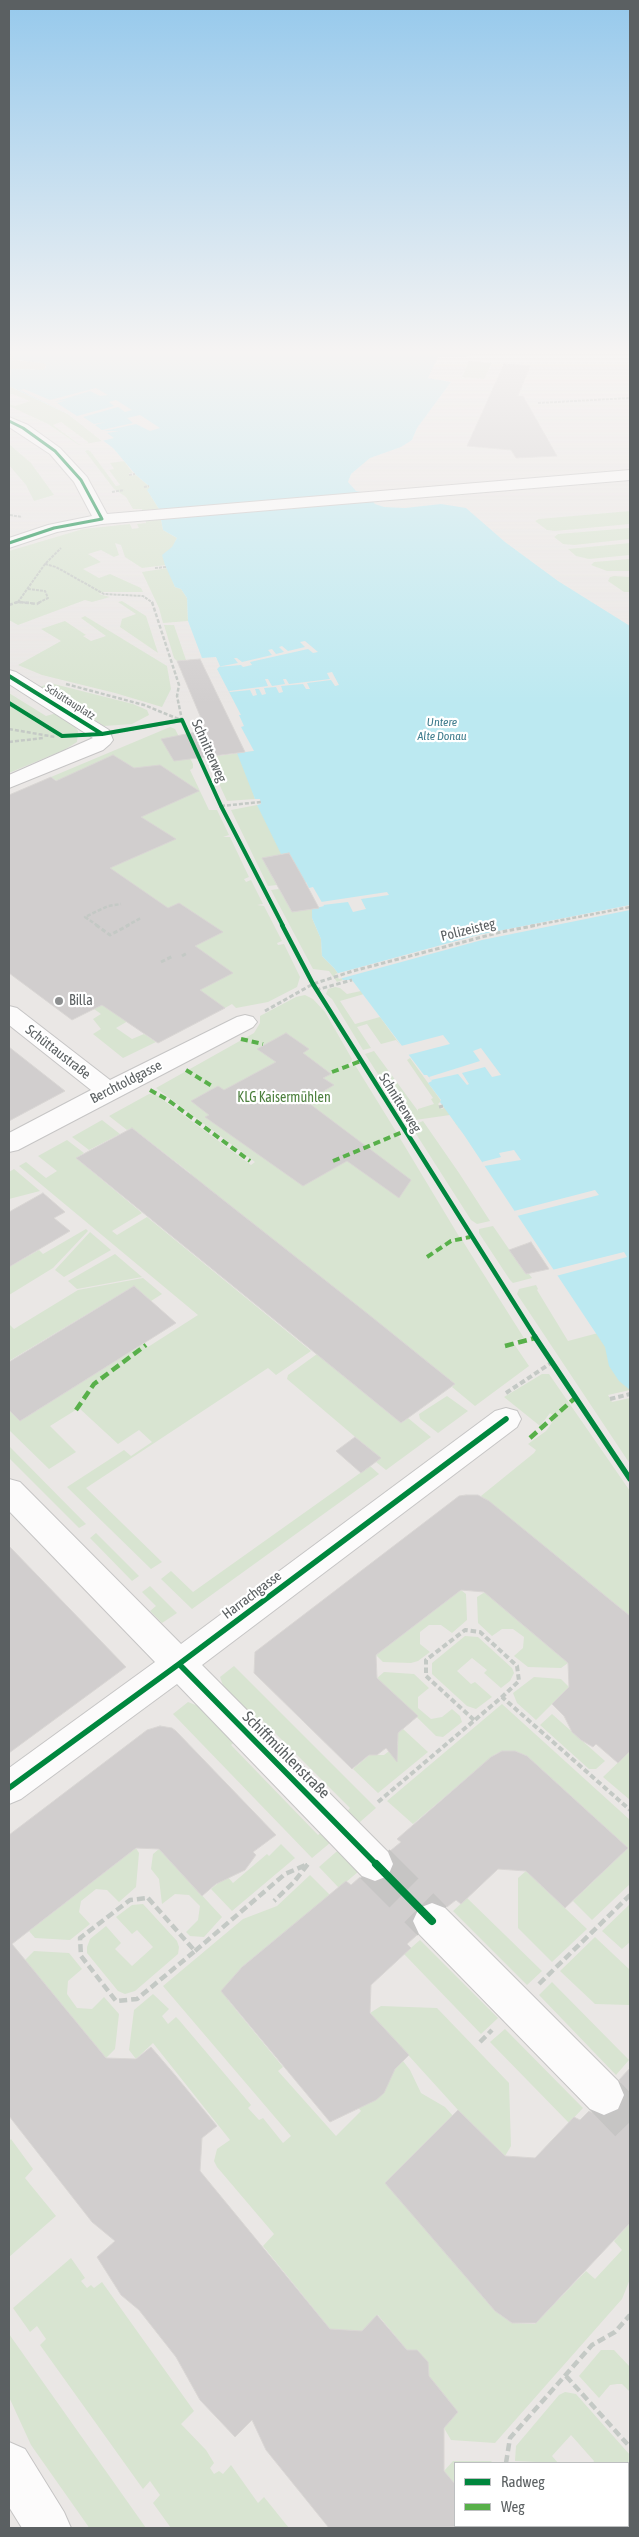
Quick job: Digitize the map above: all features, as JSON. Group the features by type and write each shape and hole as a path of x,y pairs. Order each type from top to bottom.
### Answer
{"street":[{"path":"71,468 81,480 102,519"},
{"path":"9,543 54,528 78,516 102,519 144,516 630,475"},
{"name":"Schüttauplatz","path":"9,676 102,734 103,740 96,746 9,782"},
{"name":"Schüttaustraße","path":"9,1013 108,1091"},
{"name":"Berchtoldgasse","path":"9,1144 108,1091 245,1022"},
{"name":"Harrachgasse","path":"9,1788 179,1664 506,1418"},
{"name":"Schiffmühlenstraße","path":"9,1491 375,1864"},
{"path":"432,1921 604,2095"},
{"path":"9,2465 48,2528"}],"path":[{"path":"129,475 134,474"},
{"path":"144,487 149,486"},
{"path":"119,491 124,490"},
{"path":"155,568 166,567"},
{"path":"9,605 18,602 37,604 48,598 45,591 28,589 18,602"},
{"path":"61,683 144,705 182,720"},
{"path":"9,729 48,738"},
{"path":"54,731 62,736"},
{"path":"9,742 62,736"},
{"path":"221,806 261,802"},
{"path":"121,904 108,906 85,917 110,935 141,918"},
{"path":"182,956 187,953"},
{"path":"161,962 173,956"},
{"path":"308,975 321,998"},
{"path":"316,990 352,980"},
{"path":"283,1001 312,984"},
{"path":"547,1357 556,1370"},
{"path":"528,1378 551,1363"},
{"path":"610,1399 630,1394"},
{"path":"378,1802 474,1720 502,1696 519,1681 517,1666 480,1632 465,1630 426,1660 426,1676 474,1720"},
{"path":"502,1696 630,1810"},
{"path":"195,1950 148,1898 130,1900 80,1938 81,1956 116,2001 137,1999 195,1950 284,1874 308,1864 294,1882 274,1901"},
{"path":"550,1973 630,1896"},
{"path":"506,2462 510,2438 592,2345 614,2332 630,2315"},
{"path":"566,2376 630,2447"}],"green space":[{"path":"12,468 35,468 54,495 34,501 26,485"},
{"path":"98,468 103,468 116,486 120,485 109,470 130,468 133,473 129,473 130,476 136,475 150,487 148,491 159,509 163,530 177,538 166,565 142,568 125,557 121,545 115,543 119,555 114,557 101,550 88,554 101,562 83,569 99,578 110,574 141,588 143,592 103,592 99,594 110,597 92,602 85,600 18,625 9,620 9,551 83,529 130,524 132,529 139,528 137,524 146,523 142,509 133,509 126,497 114,489"},
{"path":"630,511 630,524 555,531 547,530 535,521 539,519"},
{"path":"630,528 630,539 574,545 563,544 554,537 558,534"},
{"path":"630,543 630,555 589,559 576,556 568,549"},
{"path":"630,559 630,571 607,571 591,565 594,562"},
{"path":"168,568 175,587 181,589 187,598 188,621 163,623 159,608 142,572"},
{"path":"610,577 630,577 630,592 624,592 608,581"},
{"path":"122,601 146,616 158,653 120,627 122,619 136,614 118,602"},
{"path":"85,616 167,666 171,689 162,707 42,675 18,665 61,641 41,629 65,621 86,635 83,636 91,641 106,636 81,618"},
{"path":"164,625 174,625 186,660 177,661 174,658"},
{"path":"50,683 133,704 147,710 149,715 132,724 104,726 40,687"},
{"path":"9,693 46,716 57,713 73,724 78,731 77,742 64,750 9,773"},
{"path":"170,727 175,729 193,764 193,768 190,770 209,810 217,810 229,835 223,837 230,837 249,877 244,879 246,882 251,880 263,904 257,905 264,906 282,941 277,943 278,945 284,944 300,977 297,987 268,1002 236,1008 232,1004 225,1008 20,937 9,929 9,925 16,922 43,829 9,844 9,824 73,791 51,777"},
{"path":"208,734 218,756 255,751 248,777 255,799 227,801 197,736"},
{"path":"257,805 298,851 263,858 277,885 268,886 231,810"},
{"path":"279,889 292,912 312,909 312,918 321,939 322,956 343,980 337,982 329,971 313,969 271,890"},
{"path":"340,988 347,994 361,991 364,994 340,1001 355,1024 380,1017 401,1046 396,1040 381,1044 367,1024 357,1027 371,1048 363,1050 332,999 326,994 328,989"},
{"name":"KLG Kaisermühlen","path":"305,995 313,999 325,1012 352,1059 351,1062 344,1066 355,1065 397,1133 391,1135 398,1135 460,1238 451,1241 462,1240 524,1338 512,1341 529,1366 475,1406 452,1387 455,1384 204,1185 192,1192 190,1173 132,1128 127,1130 109,1116 149,1094 155,1094 251,1165 255,1162 156,1088 254,1033 260,1023 260,1016 296,997"},
{"path":"120,996 140,1014 116,1028 132,1039 144,1034 156,1042 123,1058 93,1034 101,1029 93,1019 101,1014 94,1009"},
{"path":"374,1051 418,1111 418,1109 434,1104 431,1099 433,1098 407,1060 410,1058 441,1101 438,1104 442,1109 448,1105 460,1130 450,1115 408,1121 365,1054"},
{"path":"102,1120 120,1134 89,1150 72,1137"},
{"path":"423,1121 490,1221 477,1224 471,1220 411,1126"},
{"path":"67,1140 84,1153 76,1158 142,1213 112,1231 117,1235 147,1217 311,1351 276,1375 268,1368 86,1488 162,1562 151,1569 67,1487 124,1450 131,1456 152,1442 139,1430 118,1444 79,1408 50,1426 76,1452 49,1469 9,1430 9,1410 20,1421 144,1343 148,1347 198,1315 19,1166 26,1162 46,1178 57,1171 38,1156"},
{"path":"14,1169 40,1191 9,1199 9,1172"},
{"path":"493,1226 526,1274 529,1274 532,1278 513,1283 510,1280 479,1233 479,1229"},
{"path":"86,1229 88,1231 53,1268 9,1295 9,1267 39,1250 43,1254"},
{"path":"90,1232 111,1250 64,1277 55,1270"},
{"path":"115,1254 142,1277 77,1289 68,1281"},
{"path":"143,1278 162,1294 151,1301 134,1286 9,1361 9,1324 14,1329 78,1290"},
{"path":"536,1285 537,1290 568,1341 598,1333 630,1371 630,1390 608,1395 612,1402 630,1398 630,1464 517,1294 519,1289"},
{"path":"317,1354 401,1423 408,1418 431,1437 386,1470 376,1462 380,1458 287,1379 288,1375"},
{"path":"542,1374 549,1374 630,1491 630,1616 481,1496 534,1453 536,1450 528,1444 546,1431 556,1417 550,1413 540,1426 504,1397"},
{"path":"447,1396 468,1411 438,1433 420,1419 419,1414"},
{"path":"9,1446 86,1524 79,1528 9,1458"},
{"path":"370,1466 379,1474 192,1609 161,1579 171,1571 193,1592"},
{"path":"96,1533 139,1576 132,1581 90,1538"},
{"path":"150,1586 177,1613 162,1623 150,1611 156,1606 142,1592"},
{"path":"461,1590 466,1594 467,1620 452,1633 441,1625 429,1625 420,1632 420,1644 430,1652 418,1661 411,1663 383,1662 376,1655"},
{"path":"485,1592 568,1663 561,1668 528,1667 514,1656 523,1648 524,1637 513,1629 502,1629 492,1636 478,1623 477,1597"},
{"path":"465,1636 478,1637 512,1668 514,1673 510,1681 501,1688 484,1673 487,1670 472,1658 457,1671 471,1684 475,1682 492,1697 476,1709 467,1706 432,1674 432,1663"},
{"path":"234,1666 376,1808 353,1828 346,1813 350,1808 262,1720 255,1725 225,1691 220,1677"},
{"path":"384,1672 414,1674 429,1688 418,1697 418,1708 431,1719 442,1717 452,1709 460,1716 462,1722 443,1737 436,1736 377,1678"},
{"path":"534,1677 561,1679 569,1687 536,1720 517,1703 513,1693"},
{"path":"188,1702 203,1708 235,1742 231,1745 318,1835 324,1830 337,1837 312,1858 173,1714"},
{"path":"502,1704 630,1820 630,1884 592,1920 573,1901 628,1848 527,1756 515,1751 502,1751 494,1755 413,1824 387,1801"},
{"path":"552,1714 605,1761 596,1769 589,1769 540,1725"},
{"path":"403,1729 428,1752 378,1793 353,1769 373,1752 377,1755 384,1755 398,1744 395,1735"},
{"path":"630,1751 630,1800 603,1777"},
{"path":"281,1844 295,1858 232,1911 211,1889 227,1876 233,1883 267,1854 269,1856"},
{"path":"344,1845 365,1866 339,1888 319,1867"},
{"path":"136,1848 139,1853 136,1887 119,1902 107,1890 96,1889 81,1901 79,1912 90,1924 70,1940 35,1938 29,1931"},
{"path":"159,1849 222,1917 204,1937 190,1936 186,1932 198,1920 200,1906 189,1895 175,1894 162,1904 159,1879 151,1869 153,1854"},
{"path":"526,1871 587,1929 552,1962 518,1928 518,1878"},
{"path":"310,1875 330,1895 242,1967 230,1981 228,2000 283,2067 278,2071 336,2136 361,2111 356,2105 403,2061 410,2070 421,2093 445,2107 453,2116 386,2183 495,2311 512,2323 535,2324 586,2271 595,2279 622,2250 614,2241 630,2223 630,2279 622,2299 495,2443 451,2440 444,2428 458,2412 378,2315 362,2331 330,2329 263,2246 274,2234 217,2167 214,2161 217,2149 230,2140 153,2043 136,2059 129,2050 134,2010 153,1994 169,2009 162,2016 168,2024 176,2017 179,2020 251,2105 248,2108 259,2120 263,2118 283,2143 291,2136 163,1986 243,1919 277,1906"},
{"path":"467,1898 542,1971 527,1985 453,1911"},
{"path":"143,1904 177,1941 179,1947 178,1954 135,1991 125,1994 118,1991 87,1953 87,1947 90,1939 106,1926 121,1943 115,1949 132,1966 153,1947 137,1930 132,1934 116,1917 132,1905"},
{"path":"630,1904 630,1942 622,1949 602,1931"},
{"path":"595,1937 630,1970 630,2005 595,2004 560,1971"},
{"path":"420,1940 498,2018 481,2034 404,1954"},
{"path":"34,1951 69,1953 82,1969 68,1981 67,1994 77,2008 92,2009 104,1997 119,2014 115,2049 106,2058 25,1960"},
{"path":"552,1982 629,2060 616,2075 539,1995"},
{"path":"381,2006 437,2008 509,2083 511,2146 505,2156 458,2110 370,2013"},
{"path":"505,2029 583,2108 569,2123 490,2042"},
{"path":"11,2139 33,2169 25,2178 56,2216 9,2257 9,2141"},
{"path":"71,2258 85,2278 81,2281 87,2288 91,2285 94,2288 102,2282 194,2411 181,2424 206,2450 214,2463 210,2468 214,2474 219,2471 223,2474 231,2465 258,2503 264,2497 289,2528 171,2528 153,2503 160,2495 150,2481 143,2489 40,2345 46,2339 37,2326 30,2332 13,2308"},
{"path":"9,2334 146,2528 89,2528 31,2445 9,2397"},
{"path":"601,2350 614,2350 630,2367 630,2392 622,2384 610,2385 599,2398 579,2376"},
{"path":"565,2392 576,2394 630,2455 629,2472 629,2462 594,2462 571,2435 552,2456 557,2462 515,2461 516,2446 559,2395"},
{"path":"453,2461 492,2462 454,2462 454,2483 444,2471"}],"water":[{"name":"Untere Alte Donau","path":"130,468 358,468 351,474 348,482 356,491 365,493 375,504 384,507 405,508 441,504 466,508 505,542 558,581 630,626 630,1390 619,1381 609,1366 605,1347 440,1102 441,1100 428,1083 432,1081 427,1075 424,1075 352,980 343,980 322,956 321,939 312,918 312,909 324,906 313,887 309,888 306,882 297,884 293,860 289,853 281,854 257,805 261,804 260,799 255,799 237,753 254,751 241,727 244,726 239,715 241,715 217,669 220,666 216,657 202,658 188,621 187,598 181,589 175,587 162,555 172,547 177,538 163,530 159,509 147,490 150,487"}],"pier":[{"path":"305,641 318,652 313,653 308,649 250,662 252,665 243,667 241,665 217,667 238,663 234,658 242,662 272,655 268,650 272,649 276,654 284,652 279,647 282,646 288,651 305,647 300,642"},
{"path":"332,672 339,685 335,686 331,680 307,683 310,689 306,689 303,684 281,686 283,692 279,693 276,687 264,688 266,694 262,695 259,689 255,689 257,695 253,696 250,690 229,691 268,686 265,679 268,679 272,686 285,684 283,679 286,679 289,684 330,679 327,673"},
{"path":"387,892 389,895 361,899 366,909 353,912 348,902 323,905 321,902"},
{"path":"630,905 630,910 482,940 339,979 335,974 478,935"},
{"path":"443,1035 450,1044 408,1055 401,1046"},
{"path":"481,1048 501,1075 492,1077 485,1067 462,1073 469,1084 467,1085 458,1074 431,1080 429,1077 480,1061 473,1051"},
{"path":"514,1150 521,1160 484,1166 482,1162 501,1157 499,1153"},
{"path":"595,1190 599,1195 517,1216 514,1211"},
{"path":"624,1252 627,1257 556,1276 552,1270"}],"building":[{"path":"200,659 245,752 174,761 161,739 206,730 177,661"},
{"path":"113,755 134,768 160,765 199,791 141,817 176,839 110,868 168,908 179,903 223,932 195,946 233,973 200,990 225,1008 158,1043 102,1005 72,1020 9,973 9,795 51,777 56,781"},
{"path":"289,853 319,908 292,912 262,858"},
{"path":"286,1033 309,1049 303,1053 331,1074 323,1078 334,1085 306,1101 411,1180 399,1198 347,1161 303,1186 205,1117 209,1115 191,1101 218,1086 224,1090 276,1062 257,1049"},
{"path":"9,1047 65,1091 9,1121"},
{"path":"132,1128 455,1384 401,1423 76,1158"},
{"path":"43,1193 65,1212 54,1218 70,1231 9,1267 9,1212"},
{"path":"531,1242 549,1269 526,1274 509,1250"},
{"path":"134,1286 176,1323 20,1421 9,1410 9,1362"},
{"path":"355,1437 381,1458 361,1473 336,1451"},
{"path":"478,1495 489,1501 630,1616 630,1751 618,1763 596,1744 593,1747 572,1732 564,1716 552,1704 569,1687 568,1663 484,1592 461,1590 376,1655 377,1678 418,1716 398,1733 397,1762 386,1748 377,1755 369,1755 352,1769 254,1673 255,1652 459,1496"},
{"path":"9,1546 126,1667 9,1753"},
{"path":"160,1726 172,1728 176,1731 276,1835 253,1852 256,1855 245,1870 216,1884 202,1896 159,1849 136,1848 12,1944 106,2058 136,2059 151,2047 175,2075 217,2126 202,2138 200,2171 330,2329 362,2331 377,2315 407,2350 417,2350 428,2362 429,2376 458,2412 444,2428 444,2471 454,2483 455,2528 329,2528 266,2450 252,2420 235,2437 200,2400 176,2357 139,2310 121,2295 97,2257 115,2241 92,2222 9,2116 9,1835 147,1730"},
{"path":"502,1751 515,1751 527,1756 628,1848 565,1908 526,1871 498,1869 461,1904 456,1900 447,1907 433,1901 418,1906 411,1920 417,1935 407,1944 411,1948 371,1985 370,2013 409,2055 395,2069 384,2093 376,2100 330,2122 221,1991 242,1967 346,1881 351,1885 360,1877 374,1883 389,1878 395,1865 390,1851 401,1842 397,1839 491,1757"},
{"path":"630,2068 630,2223 536,2323 512,2323 495,2311 385,2183 458,2110 505,2156 535,2158 574,2117 580,2120 589,2111 603,2117 619,2111 626,2096 619,2080"}],"tunnel":[{"path":"375,1864 432,1921"},
{"path":"604,2095 630,2122"}],"marked path":[{"path":"241,1039 263,1044"},
{"path":"332,1072 361,1061"},
{"path":"186,1070 212,1086"},
{"path":"150,1090 168,1100 250,1161"},
{"path":"333,1161 405,1131"},
{"path":"427,1257 451,1241 470,1237"},
{"path":"505,1346 535,1338"},
{"path":"76,1410 81,1400 94,1384 146,1345"},
{"path":"530,1438 575,1398"}],"cycle path":[{"path":"9,543 54,528 102,519 81,480 71,468"},
{"path":"9,676 102,734"},
{"name":"Schnitterweg","path":"9,703 62,736 102,734 182,720 221,806 313,984 551,1363 630,1479"},
{"path":"9,1788 179,1664 506,1419"},
{"path":"179,1664 432,1921"}],"place":[{"name":"Billa","path":"59,1001"}]}
